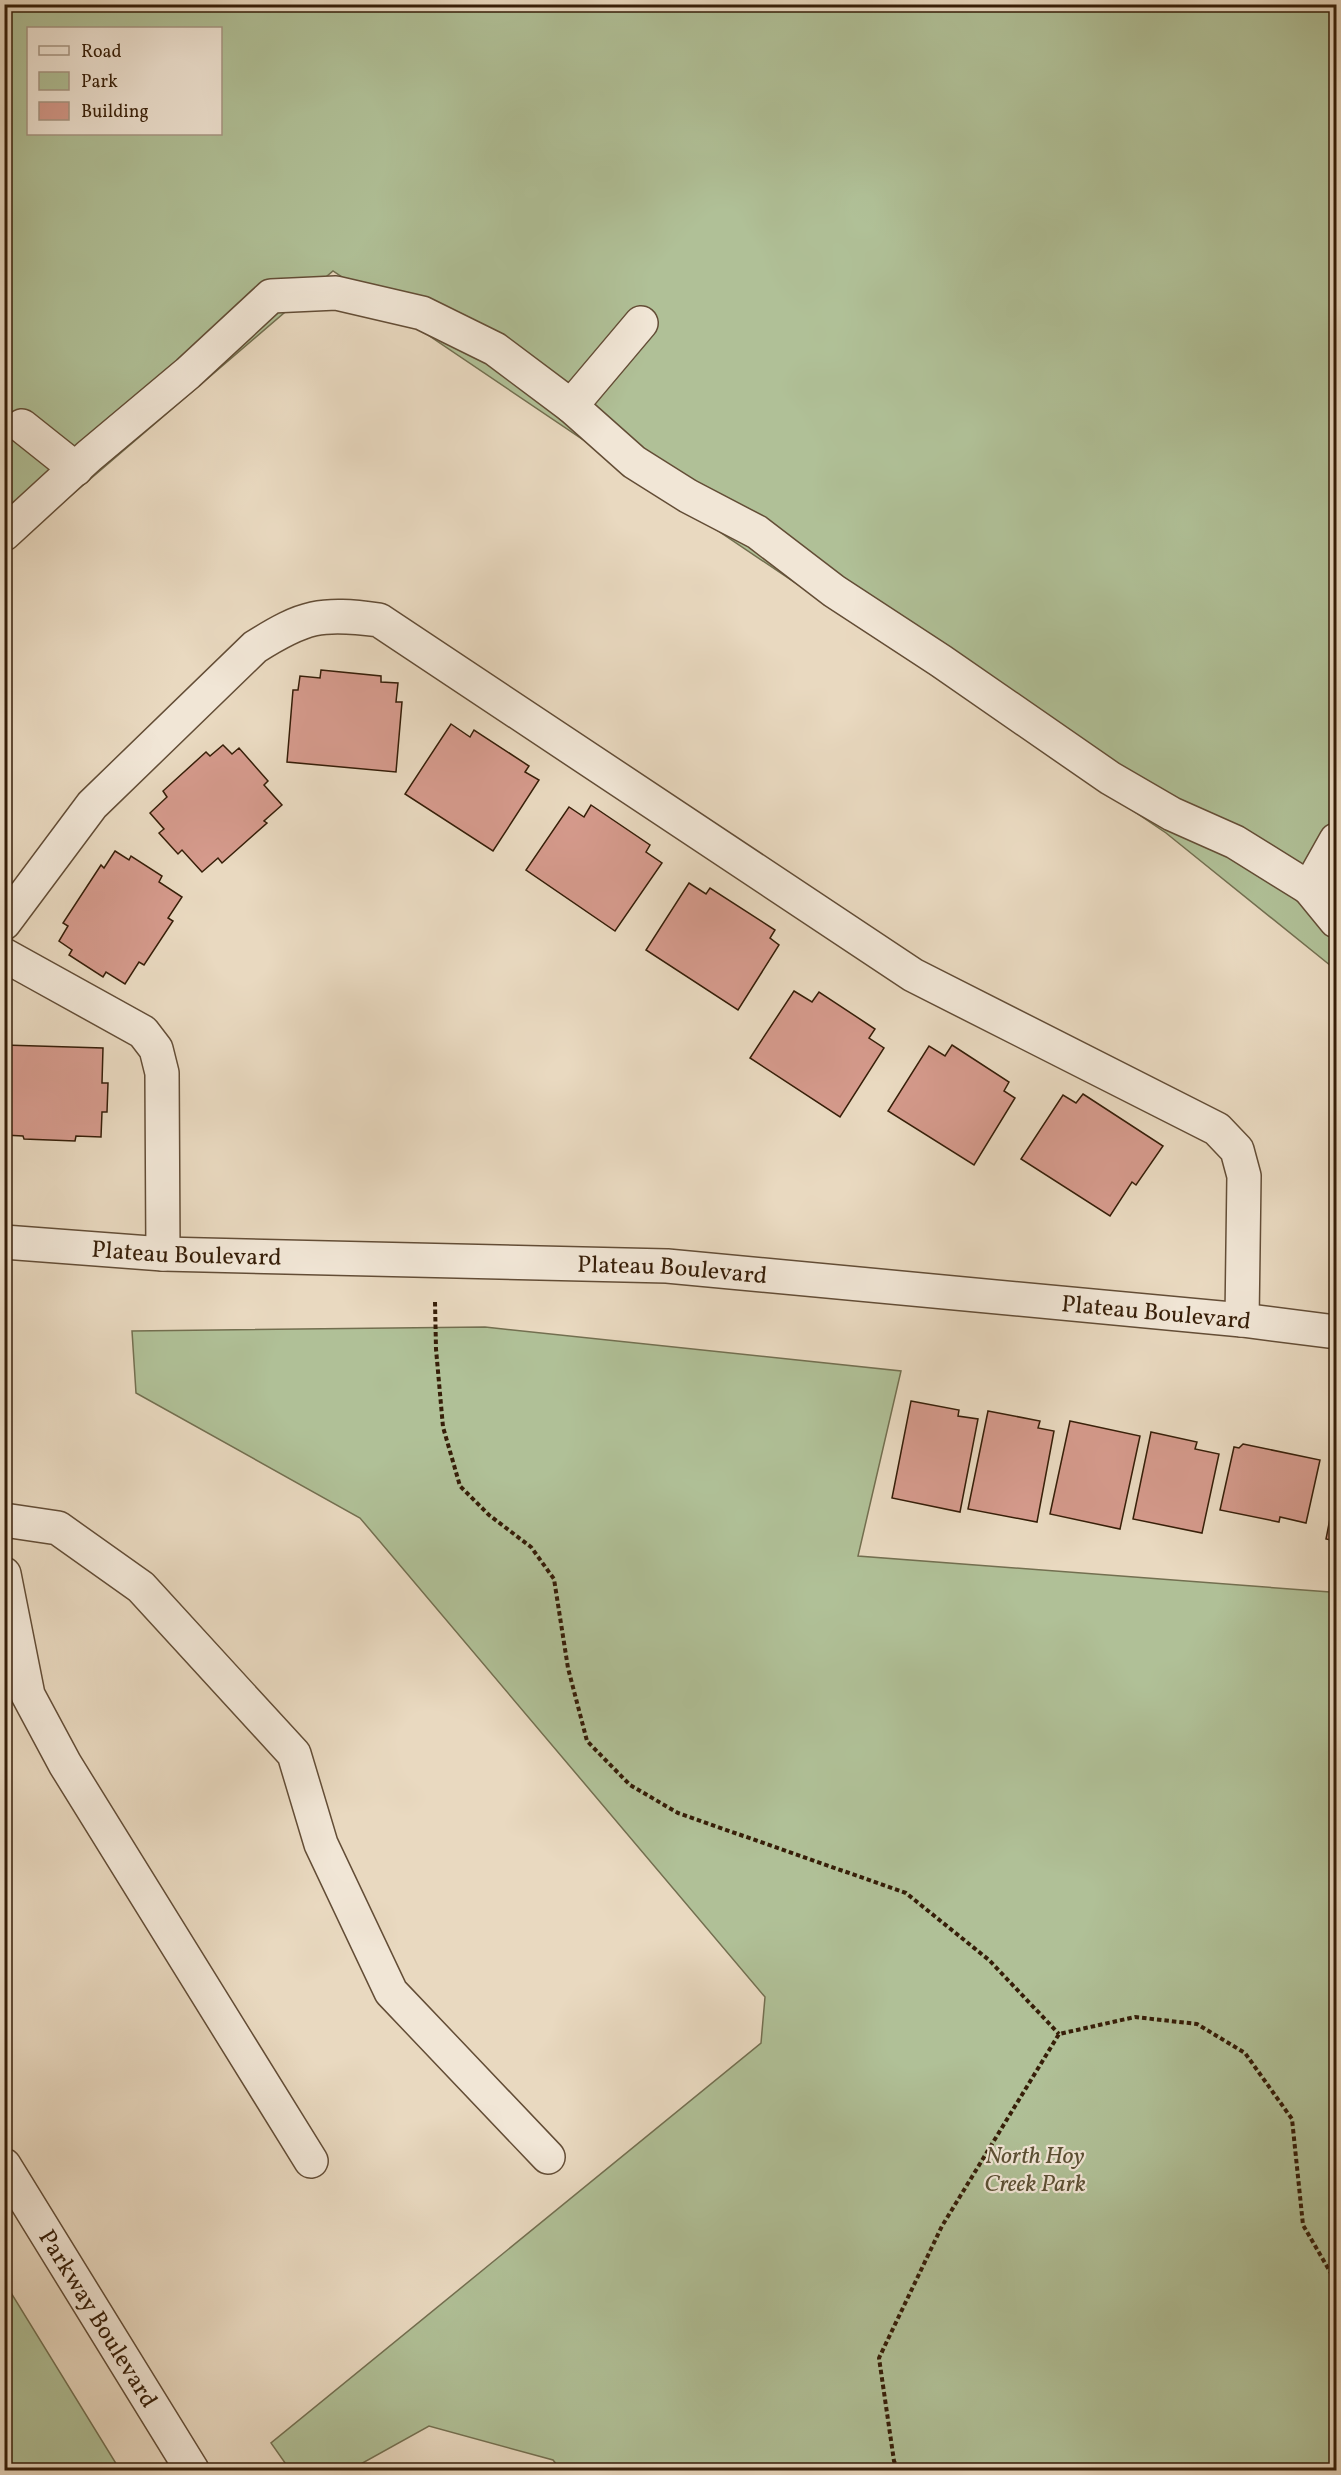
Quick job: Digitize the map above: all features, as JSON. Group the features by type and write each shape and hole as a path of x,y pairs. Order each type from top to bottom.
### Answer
{"street":[{"path":"4,534 75,469 188,373 271,296 336,292 422,313 495,349 571,406 634,462 688,496 757,532 834,591 941,661 1110,778 1172,814 1235,842 1309,888 1336,921"},
{"path":"571,406 641,322"},
{"path":"22,426 75,469"},
{"path":"4,923 92,805 255,647 283,629 310,619 340,615 379,620 913,975 1217,1129 1237,1150 1244,1176 1242,1320"},
{"path":"1309,888 1336,840"},
{"path":"4,955 143,1032 156,1048 162,1073 164,1254"},
{"name":"Plateau Boulevard","path":"4,1242 164,1254 668,1266 1242,1320 1336,1332"},
{"path":"4,1520 58,1528 141,1587 294,1754 321,1844 391,1992 548,2157"},
{"path":"4,1574 28,1695 65,1764 311,2161"},
{"name":"Parkway Boulevard","path":"4,2165 192,2470"}],"path":[{"path":"435,1302 436,1348 443,1427 460,1486 489,1515 531,1547 554,1579 568,1668 587,1741 630,1785 678,1813 906,1893 989,1960 1059,2034"},
{"path":"898,2470 894,2461 879,2358 942,2226 1059,2034 1135,2016 1197,2024 1245,2053 1292,2119 1303,2225 1336,2282"}],"green space":[{"path":"5,5 1336,5 1336,970 1166,833 333,271 5,552"},
{"name":"North Hoy Creek Park","path":"485,1327 901,1371 858,1556 1330,1592 1336,1595 1336,2470 561,2470 553,2460 429,2426 350,2470 290,2470 271,2443 761,2043 765,1997 360,1518 136,1393 132,1331"},
{"path":"5,2283 120,2470 5,2470"}],"building":[{"path":"321,670 381,676 381,682 398,683 396,702 402,702 396,772 287,762 293,690 298,690 300,676 320,678"},
{"path":"451,724 470,737 474,730 529,766 525,772 539,780 493,851 405,794"},
{"path":"223,745 232,754 239,748 268,781 264,785 282,805 264,821 267,823 222,863 218,858 202,872 182,850 178,854 159,833 164,829 150,813 167,797 163,791 206,752 210,756"},
{"path":"591,805 650,845 646,852 662,863 615,931 526,870 569,807 584,817"},
{"path":"115,851 129,860 131,856 162,876 159,882 182,897 168,918 173,921 144,965 139,962 125,984 106,972 103,977 69,955 72,950 59,941 68,926 63,923 101,865 104,868"},
{"path":"689,883 706,894 710,888 775,930 770,938 779,945 738,1010 646,950"},
{"path":"794,991 812,1002 819,992 875,1029 869,1038 884,1048 840,1117 750,1058"},
{"path":"4,1045 103,1048 102,1083 108,1083 107,1112 102,1112 101,1137 76,1136 75,1141 24,1139 23,1136 4,1135"},
{"path":"952,1045 1009,1082 1004,1091 1015,1098 974,1165 888,1111 929,1046 945,1056"},
{"path":"1083,1094 1163,1146 1136,1185 1132,1182 1110,1216 1021,1159 1063,1095 1076,1103"},
{"path":"911,1401 959,1410 958,1416 978,1419 960,1512 892,1498"},
{"path":"988,1411 1040,1421 1038,1428 1054,1431 1037,1522 968,1509"},
{"path":"1070,1421 1140,1436 1120,1529 1050,1514"},
{"path":"1151,1432 1197,1442 1195,1449 1219,1454 1202,1533 1133,1519"},
{"path":"1243,1444 1320,1460 1306,1523 1280,1517 1279,1522 1220,1510 1234,1447 1239,1448"},
{"path":"1336,1488 1336,1541 1326,1539"}]}
